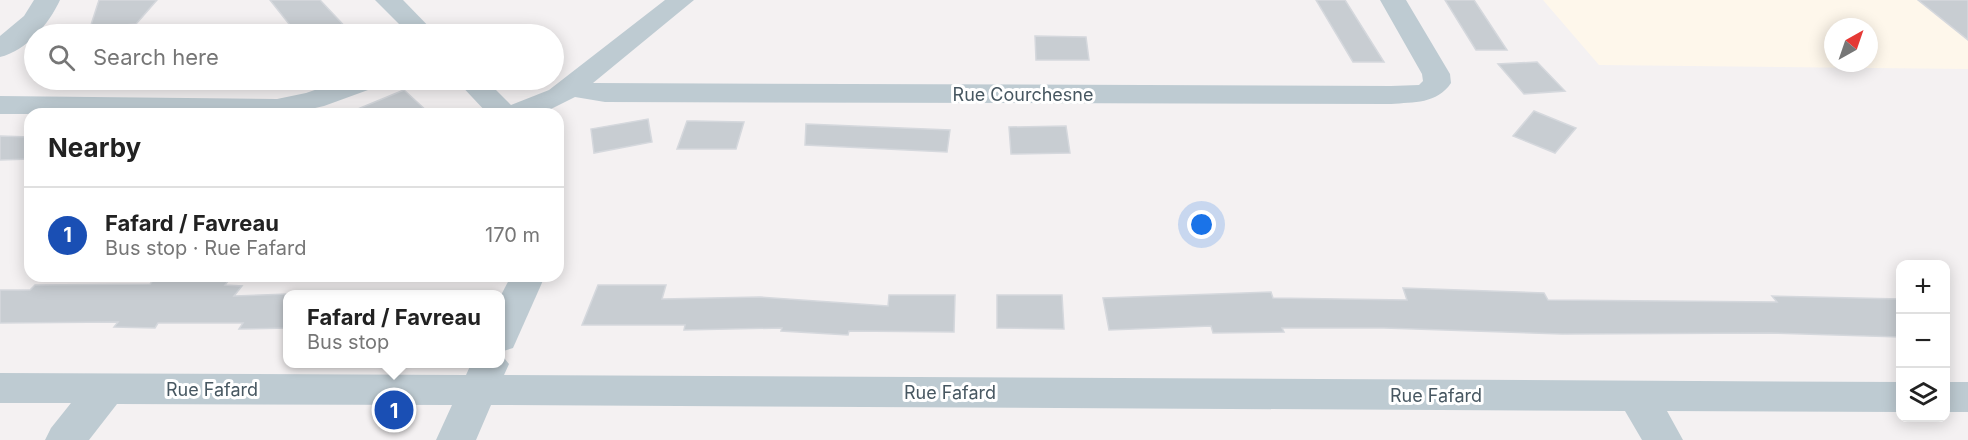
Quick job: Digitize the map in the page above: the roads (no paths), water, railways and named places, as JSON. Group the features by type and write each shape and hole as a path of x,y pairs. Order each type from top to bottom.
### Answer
{"street":[{"path":"31,24 43,10 47,0"},
{"path":"388,0 413,24"},
{"path":"531,108 554,99 681,0"},
{"name":"Rue Courchesne","path":"569,88 605,93 1391,95 1429,91 1437,83 1436,74 1393,0"},
{"path":"0,50 24,30"},
{"path":"0,105 277,108 307,102 341,90"},
{"path":"481,90 498,108"},
{"path":"505,329 525,282"},
{"path":"456,440 484,376"},
{"name":"Rue Fafard","path":"0,388 106,389 484,376 1636,396 1896,397"},
{"path":"65,440 106,389"},
{"path":"1636,396 1664,440"},
{"path":"1950,397 1968,397"}],"place":[{"name":"Fafard / Favreau","path":"394,410"}]}
